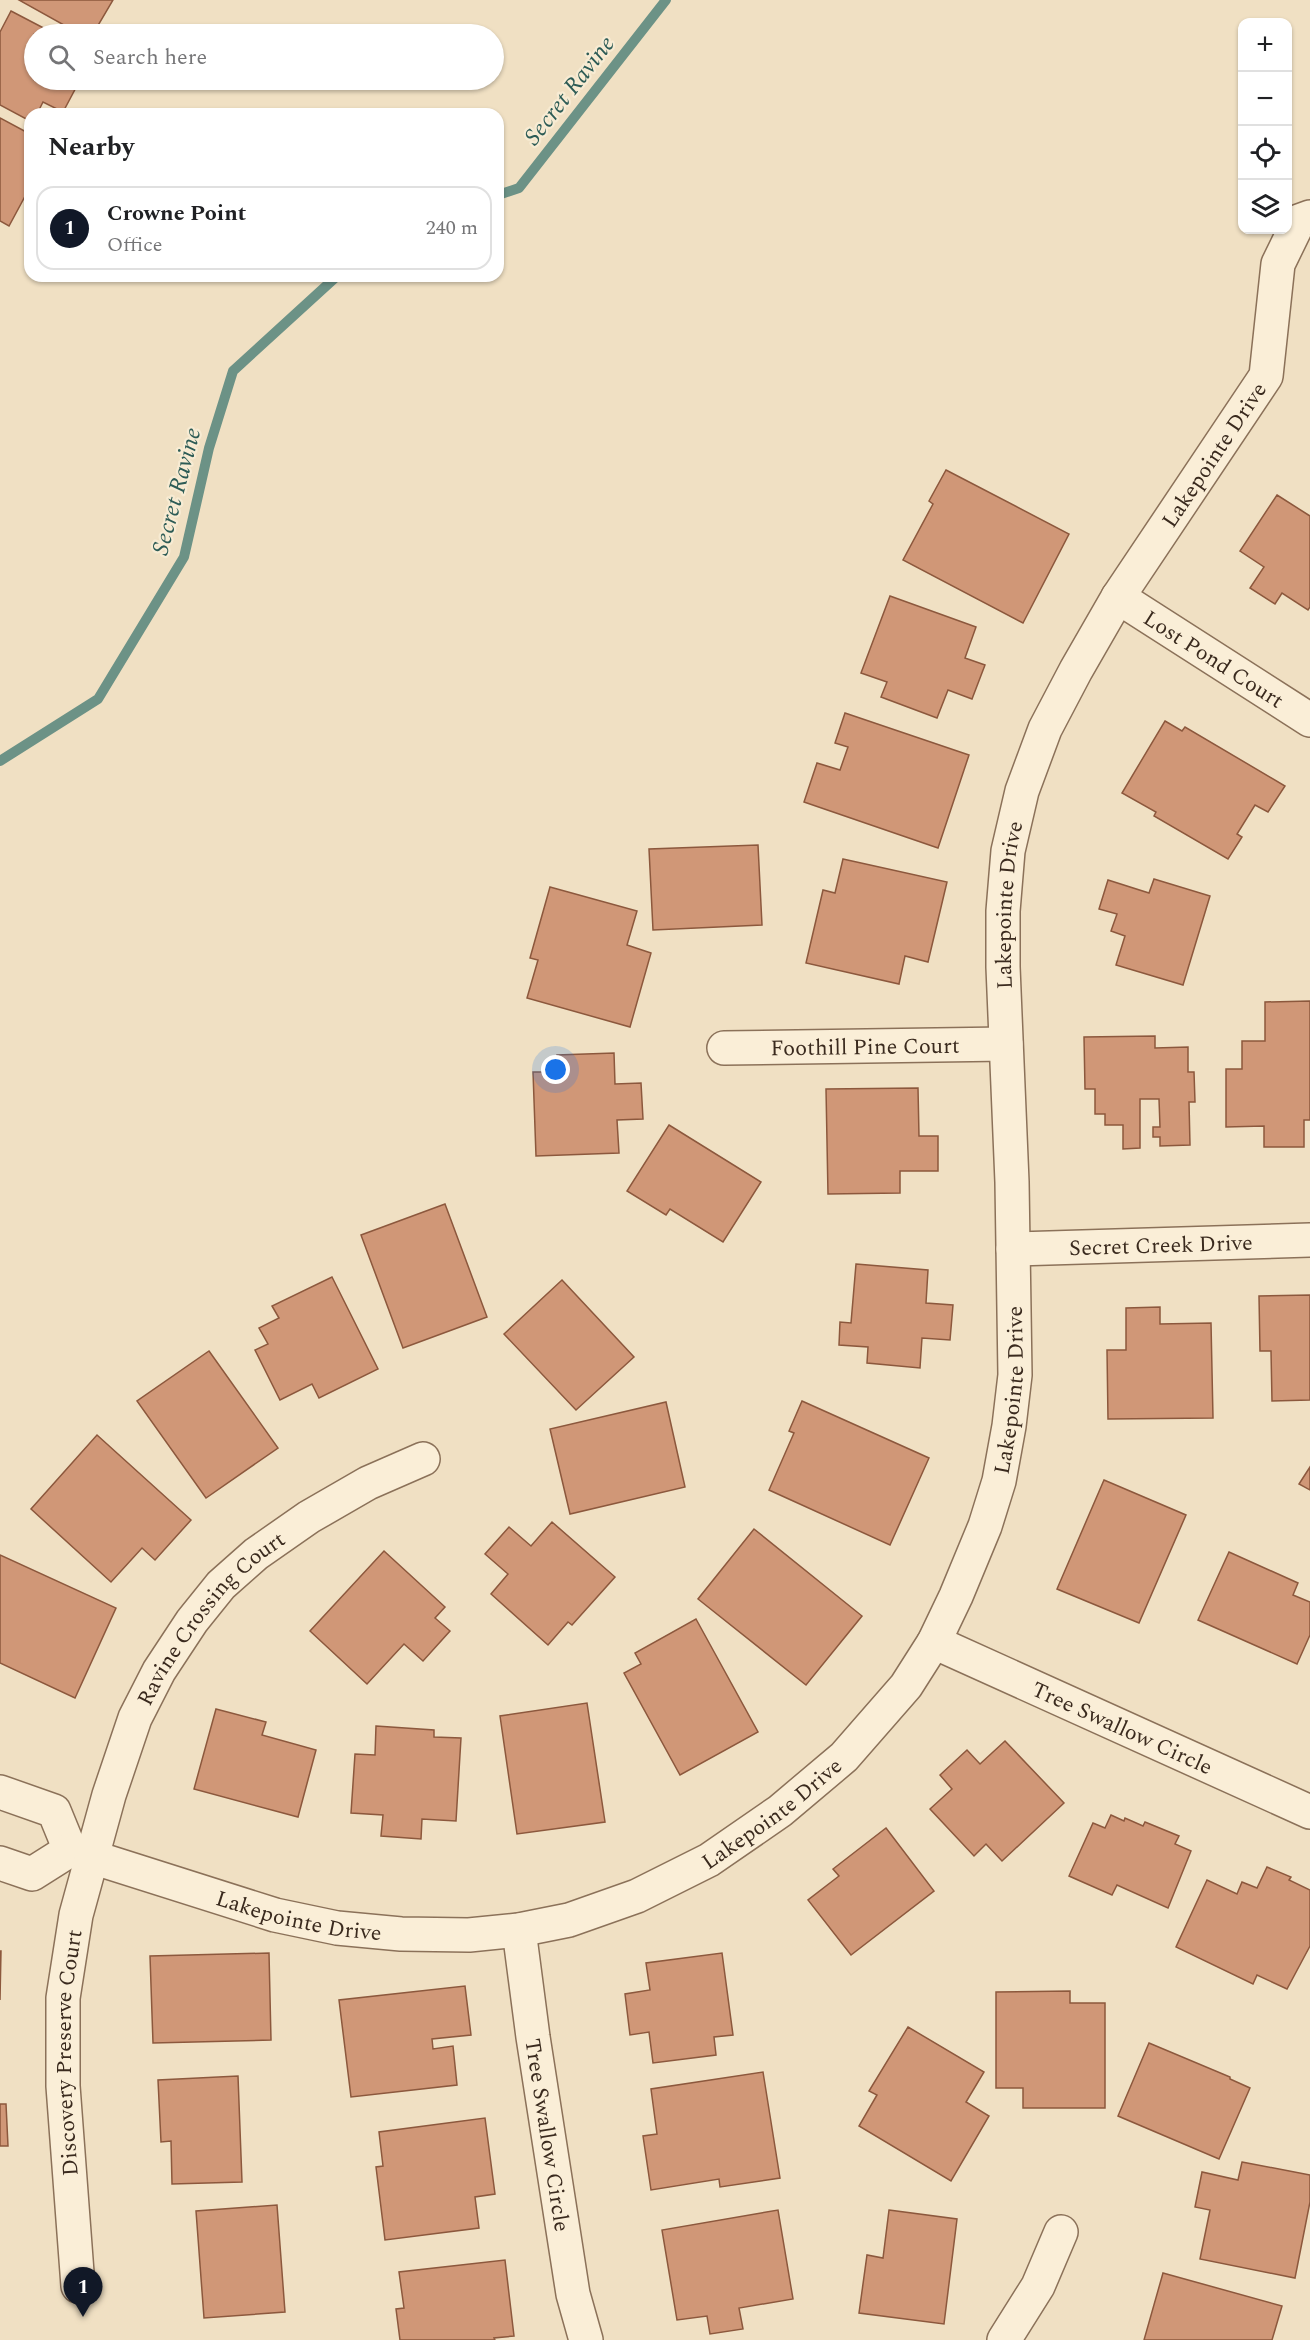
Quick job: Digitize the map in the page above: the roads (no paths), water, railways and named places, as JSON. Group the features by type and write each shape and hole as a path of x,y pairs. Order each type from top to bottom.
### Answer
{"street":[{"name":"Lakepointe Drive","path":"81,1853 275,1914 337,1929 401,1934 519,1930 568,1920 636,1896 709,1860 780,1811 844,1756 906,1686 934,1642 985,1526 999,1481 1009,1426 1015,1375 1003,911 1008,851 1022,790 1045,729 1118,597 1266,376 1278,264 1305,219"},
{"name":"Lost Pond Court","path":"1118,597 1310,720"},
{"name":"Foothill Pine Court","path":"724,1048 1006,1044"},
{"name":"Secret Creek Drive","path":"1013,1249 1310,1240"},
{"name":"Ravine Crossing Court","path":"81,1853 109,1796 135,1718 159,1671 192,1621 221,1585 265,1548 309,1517 368,1483 423,1459"},
{"name":"Tree Swallow Circle","path":"934,1642 1310,1812"},
{"path":"0,1792 54,1811 81,1853 32,1874 0,1863"},
{"name":"Discovery Preserve Court","path":"78,2286 63,2086 63,1998 76,1915 81,1853"},
{"name":"Tree Swallow Circle","path":"519,1930 533,2037 573,2294 586,2340"},
{"path":"1004,2340 1038,2286 1061,2232"}],"waterway":[{"name":"Secret Ravine","path":"504,193 519,188 666,0"},
{"name":"Secret Ravine","path":"0,761 98,699 184,557 209,448 233,371 330,282"}],"place":[{"name":"Crowne Point","path":"83,2317"}]}
